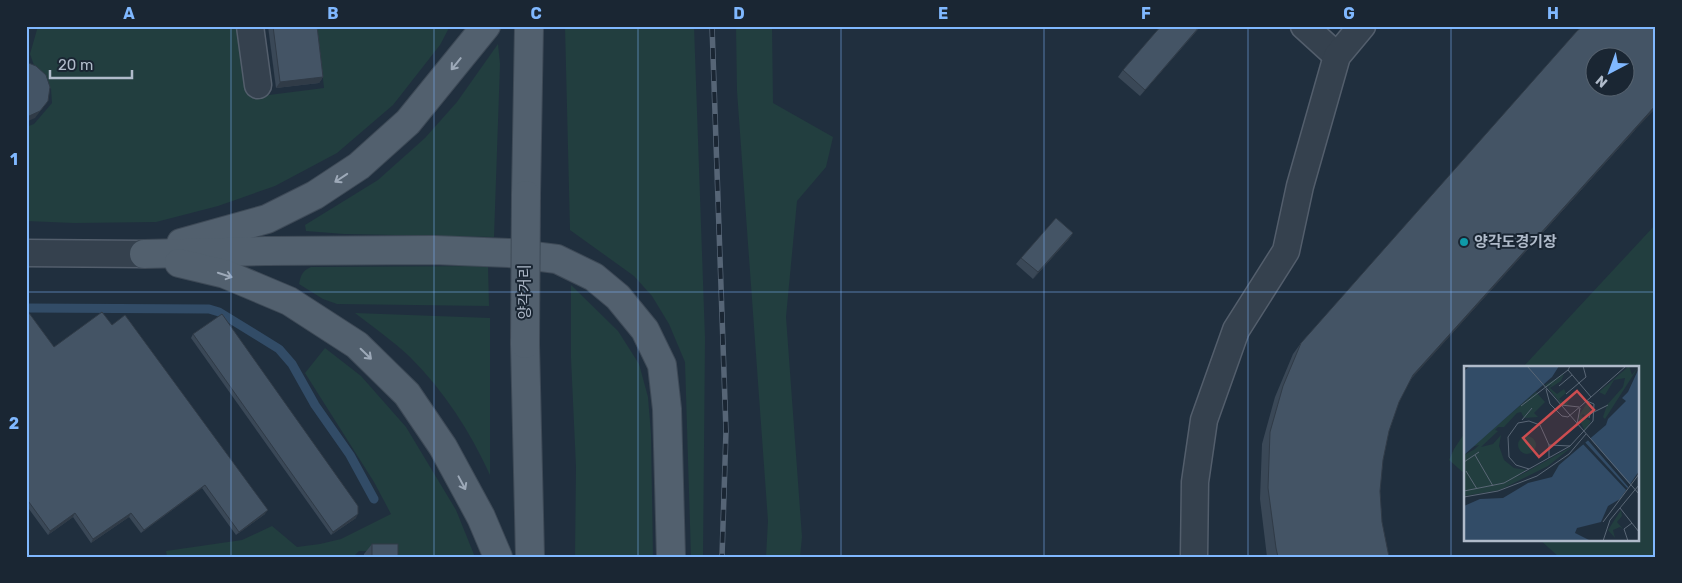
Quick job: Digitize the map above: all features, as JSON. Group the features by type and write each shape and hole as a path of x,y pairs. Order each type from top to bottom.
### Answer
{"main road":[{"path":"144,254 267,219 316,194 359,166 408,122 486,26"},
{"name":"양각거리","path":"529,26 525,344 530,557"},
{"path":"144,254 424,250 510,253 556,259 594,276 618,297 645,330 662,365 667,409 671,557"},
{"path":"144,254 225,274 280,297 357,345 407,394 443,447 481,517 498,557"}],"street":[{"path":"250,26 258,85"},
{"path":"1304,26 1337,56"},
{"path":"1194,557 1194,482 1204,420 1236,330 1286,251 1300,186 1337,56 1362,26"},
{"path":"26,253 144,254"}],"green space":[{"path":"38,26 238,26 250,94 269,95 324,88 317,26 450,26 440,45 393,105 337,153 275,186 218,206 156,222 74,223 26,221 26,127 34,124 52,103 51,89 35,68 30,54"},
{"path":"565,26 694,26 705,338 703,557 691,557 685,362 669,324 652,296 634,276 570,230"},
{"path":"736,26 772,26 773,103 833,137 826,167 797,201 786,317 802,537 800,557 766,557 768,521 737,91"},
{"path":"498,44 500,64 494,237 344,234 306,231 305,225 378,180 425,138 457,102"},
{"path":"1656,224 1656,557 1559,557 1540,540 1640,540 1640,366 1524,366"},
{"path":"488,266 489,306 337,304 323,299 299,284 302,274 311,267"},
{"path":"571,285 618,331 639,364 648,397 651,434 653,557 575,557 576,467 571,358"},
{"path":"355,313 490,318 490,475 465,427 434,384 410,357"},
{"path":"325,348 361,376 406,427 456,510 475,557 395,557 395,552 359,551 353,557 167,557 166,551 242,540 272,526 297,547 320,544 341,539 391,514 374,482 305,373"},
{"path":"1464,434 1464,473 1449,460"}],"building":[{"path":"273,26 317,26 323,77 280,82"},
{"path":"1161,26 1200,26 1145,90 1123,70"},
{"name":"양각도경기장","path":"1583,26 1656,26 1656,105 1413,375 1399,402 1389,431 1383,460 1380,491 1382,522 1389,557 1278,557 1268,488 1270,432 1283,386 1301,343 1577,31"},
{"path":"26,62 36,66 46,75 50,87 48,101 40,111 27,117 26,116"},
{"path":"1056,218 1073,233 1038,272 1021,258"},
{"path":"102,312 112,325 125,315 268,510 239,532 205,485 144,530 131,513 93,539 75,513 50,531 26,498 26,316 29,313 54,347"},
{"path":"222,314 358,506 358,514 333,532 193,334"},
{"path":"372,544 398,544 398,557 372,557"}],"waterway":[{"path":"26,308 209,309 219,312 279,349 292,364 315,405 350,455 374,499"}],"railway":[{"path":"712,26 726,431 722,557"}],"place":[{"name":"양각도경기장","path":"1464,242"}]}
